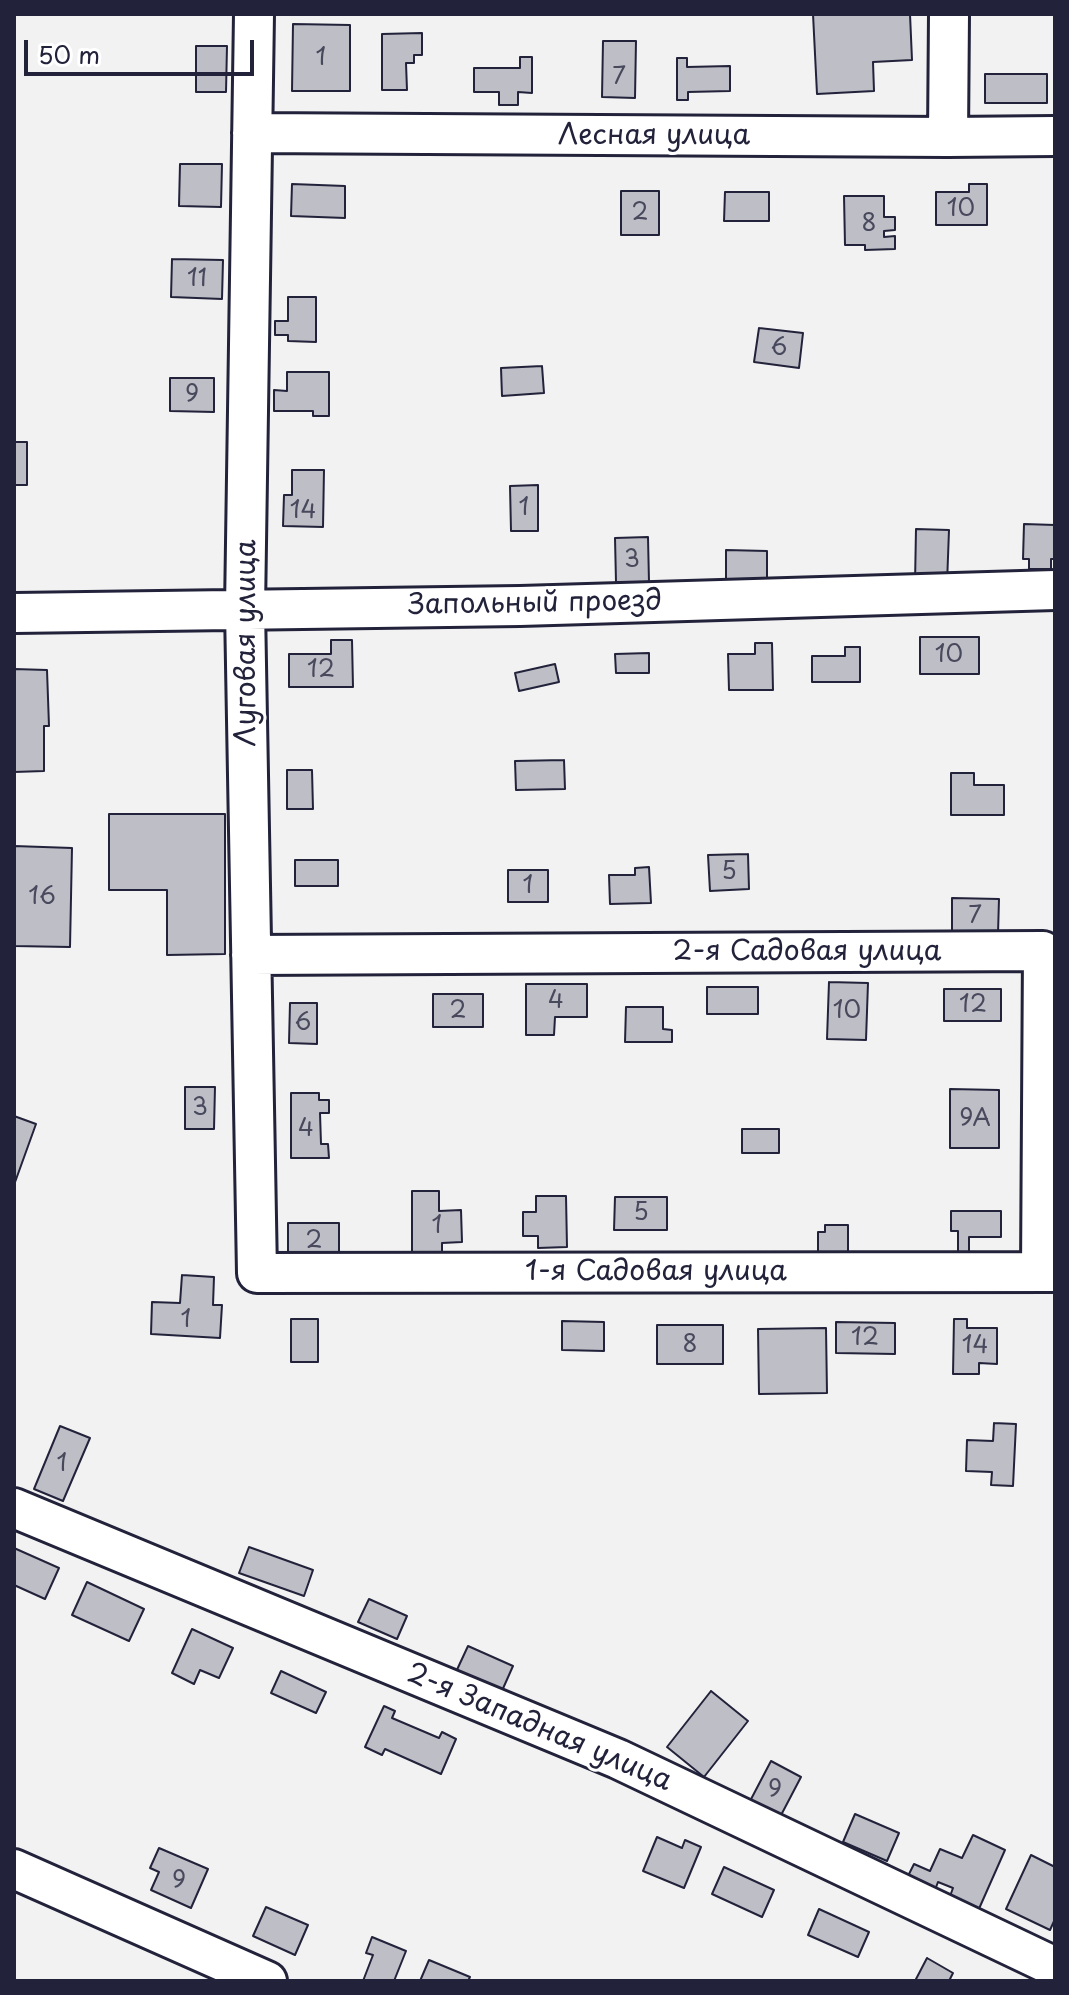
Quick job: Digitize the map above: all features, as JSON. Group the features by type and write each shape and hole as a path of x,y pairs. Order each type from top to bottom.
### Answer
{"street":[{"name":"Луговая улица","path":"254,14 245,609 257,1273"},
{"path":"948,137 949,14"},
{"name":"Лесная улица","path":"252,133 1055,136"},
{"name":"Запольный проезд","path":"14,613 520,606 1055,590"},
{"name":"2-я Садовая улица","path":"251,955 1043,951 1048,1271"},
{"name":"1-я Садовая улица","path":"257,1273 1048,1271"},
{"name":"2-я Западная улица","path":"14,1508 618,1759 1055,1967"},
{"path":"14,1869 267,1981"}],"building":[{"path":"813,14 910,14 912,60 873,62 874,91 817,94"},
{"path":"293,24 350,25 350,91 292,91"},
{"path":"422,33 422,55 414,55 414,63 406,63 407,90 382,90 382,34"},
{"path":"603,41 636,41 635,98 602,97"},
{"path":"196,46 227,46 226,92 196,92"},
{"path":"520,57 532,57 532,93 518,92 518,105 499,105 499,92 474,92 474,68 520,68"},
{"path":"677,58 687,58 687,67 730,66 730,91 688,92 688,100 677,100"},
{"path":"985,74 1047,74 1047,103 985,103"},
{"path":"180,164 222,164 221,207 179,206"},
{"path":"292,184 345,186 345,218 291,216"},
{"path":"969,184 987,184 987,225 936,225 936,192 969,192"},
{"path":"621,191 659,191 659,235 621,235"},
{"path":"725,192 769,192 769,221 724,221"},
{"path":"844,196 884,196 884,217 895,217 895,230 884,231 884,237 895,236 895,249 865,250 865,245 845,245"},
{"path":"172,259 223,260 222,299 171,297"},
{"path":"288,297 316,297 316,342 288,341 288,335 275,335 275,321 288,321"},
{"path":"759,328 803,333 799,368 754,362"},
{"path":"542,366 544,393 502,396 501,368"},
{"path":"287,372 329,372 329,416 313,416 313,411 274,411 274,390 287,391"},
{"path":"170,378 214,378 214,412 170,411"},
{"path":"14,442 27,442 27,485 14,485"},
{"path":"292,470 324,470 323,527 283,526 284,495 292,495"},
{"path":"538,485 538,531 511,531 510,486"},
{"path":"1024,524 1055,525 1055,559 1051,559 1051,569 1029,569 1029,559 1023,559"},
{"path":"916,529 949,530 947,584 915,583"},
{"path":"648,537 649,582 616,582 615,538"},
{"path":"726,550 767,551 767,583 754,583 754,579 726,579"},
{"path":"920,637 979,637 979,674 920,674"},
{"path":"331,640 352,640 353,687 289,687 289,654 331,654"},
{"path":"755,643 772,643 773,690 729,690 728,654 755,654"},
{"path":"845,647 860,647 860,682 812,682 812,656 845,656"},
{"path":"649,653 649,673 616,673 615,654"},
{"path":"555,664 559,682 519,691 515,673"},
{"path":"14,669 47,670 49,726 44,726 44,771 14,772"},
{"path":"564,760 565,789 516,790 515,761"},
{"path":"287,770 312,770 313,809 287,809"},
{"path":"951,773 974,773 974,785 1004,785 1004,815 951,815"},
{"path":"109,814 225,814 225,954 167,955 167,890 109,890"},
{"path":"14,846 72,848 70,947 14,946"},
{"path":"748,854 749,889 710,891 708,855"},
{"path":"295,860 338,860 338,886 295,886"},
{"path":"649,867 651,903 610,904 609,875 635,875 635,868"},
{"path":"508,870 548,870 548,902 508,902"},
{"path":"952,898 999,899 998,934 952,933"},
{"path":"829,982 868,983 866,1040 827,1039"},
{"path":"526,984 587,984 587,1017 555,1017 554,1035 526,1035"},
{"path":"707,987 758,987 758,1014 707,1014"},
{"path":"944,989 1001,989 1001,1021 944,1021"},
{"path":"433,994 483,994 483,1027 433,1027"},
{"path":"290,1003 317,1003 317,1044 289,1043"},
{"path":"626,1007 663,1007 663,1029 672,1030 672,1042 625,1042"},
{"path":"185,1087 215,1087 214,1129 185,1129"},
{"path":"950,1089 999,1090 999,1148 950,1148"},
{"path":"291,1093 319,1093 319,1100 329,1100 329,1113 320,1113 321,1144 328,1144 329,1158 291,1158"},
{"path":"14,1116 36,1124 14,1185"},
{"path":"742,1129 779,1129 779,1153 742,1153"},
{"path":"412,1191 439,1191 439,1211 461,1210 462,1242 442,1243 442,1258 412,1258"},
{"path":"536,1196 566,1196 567,1247 538,1248 538,1236 523,1236 523,1212 536,1212"},
{"path":"615,1197 667,1197 667,1230 614,1230"},
{"path":"951,1211 1001,1211 1001,1237 969,1237 969,1252 958,1252 958,1231 951,1231"},
{"path":"288,1223 339,1223 339,1263 288,1263"},
{"path":"825,1225 848,1225 848,1257 818,1257 818,1232 825,1232"},
{"path":"182,1275 214,1277 213,1305 222,1305 220,1338 151,1334 152,1302 180,1303"},
{"path":"291,1319 318,1319 318,1362 291,1362"},
{"path":"954,1319 967,1319 967,1328 997,1328 997,1364 979,1363 979,1374 953,1374"},
{"path":"562,1321 604,1322 604,1351 562,1350"},
{"path":"836,1322 895,1323 895,1354 836,1353"},
{"path":"657,1325 723,1325 723,1364 657,1364"},
{"path":"826,1328 827,1393 759,1394 758,1329"},
{"path":"994,1423 1016,1424 1013,1486 991,1485 992,1472 966,1471 967,1440 993,1441"},
{"path":"60,1426 90,1438 63,1501 34,1489"},
{"path":"249,1547 313,1570 304,1596 239,1573"},
{"path":"14,1548 59,1568 45,1599 14,1585"},
{"path":"87,1582 144,1609 129,1641 72,1615"},
{"path":"369,1599 407,1616 397,1639 358,1622"},
{"path":"192,1629 233,1648 219,1678 200,1670 194,1684 172,1673"},
{"path":"468,1646 513,1666 497,1702 455,1674"},
{"path":"281,1671 326,1692 316,1713 271,1693"},
{"path":"711,1691 748,1721 704,1777 667,1747"},
{"path":"384,1706 395,1711 392,1718 439,1738 442,1732 456,1739 441,1774 385,1749 382,1755 365,1747"},
{"path":"771,1761 801,1777 779,1819 749,1803"},
{"path":"855,1814 899,1833 887,1861 843,1842"},
{"path":"973,1835 1005,1850 978,1911 949,1899 953,1888 938,1882 935,1890 907,1878 914,1864 930,1871 940,1849 962,1858"},
{"path":"657,1837 682,1848 685,1840 701,1847 684,1888 643,1871"},
{"path":"159,1848 208,1869 191,1908 151,1890 159,1872 150,1868"},
{"path":"1031,1855 1055,1867 1055,1919 1050,1930 1006,1909"},
{"path":"724,1867 774,1890 762,1917 712,1894"},
{"path":"266,1907 308,1925 295,1955 253,1936"},
{"path":"819,1909 869,1932 858,1957 808,1935"},
{"path":"372,1937 406,1951 394,1981 363,1981 373,1955 366,1953"},
{"path":"927,1958 953,1973 949,1981 915,1981"},
{"path":"429,1960 470,1977 468,1981 420,1981"}]}
